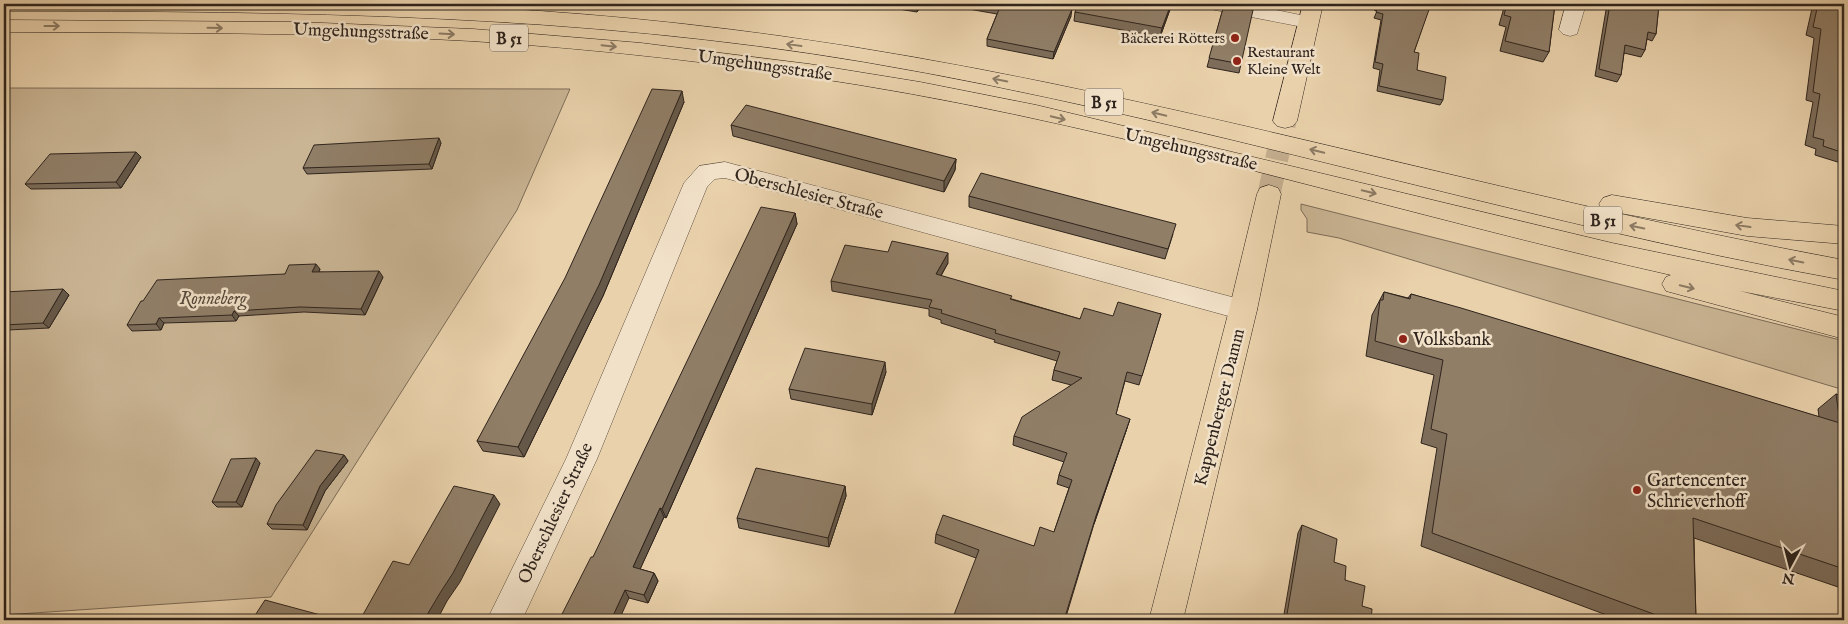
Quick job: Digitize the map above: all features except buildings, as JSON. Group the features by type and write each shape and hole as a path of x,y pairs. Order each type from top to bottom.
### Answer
{"main road":[{"name":"Umgehungsstraße","path":"4,5 385,10 519,16 691,32 834,50 958,72 1127,107 1364,162"},
{"path":"1285,121 1310,13"},
{"name":"Umgehungsstraße","path":"4,26 267,28 430,33 543,40 718,58 839,75 1010,107 1175,144 1510,227"},
{"path":"1364,162 1747,226 1844,235"},
{"name":"B 51","path":"1364,162 1571,212 1844,270"},
{"name":"Kappenberger Damm","path":"1166,620 1243,310 1269,194"},
{"path":"1510,227 1574,259 1844,328"},
{"name":"B 51","path":"1510,227 1699,271 1844,301"}],"street":[{"path":"1215,4 1310,13"},
{"path":"1570,30 1576,4"},
{"name":"Oberschlesier Straße","path":"504,620 558,508 616,378 696,183 708,172 725,170 1243,310"}],"green space":[{"name":"Ronneberg","path":"4,88 570,89 517,210 271,597 4,615"},
{"path":"1301,204 1844,341 1844,390 1339,238 1307,232 1307,219 1301,210"}],"tunnel":[{"path":"1269,194 1285,121"}],"place":[{"name":"Bäckerei Rötters","path":"1235,38"},
{"name":"Restaurant Kleine Welt","path":"1237,61"},
{"name":"Volksbank","path":"1403,339"},
{"name":"Gartencenter Schrieverhoff","path":"1637,490"}]}
